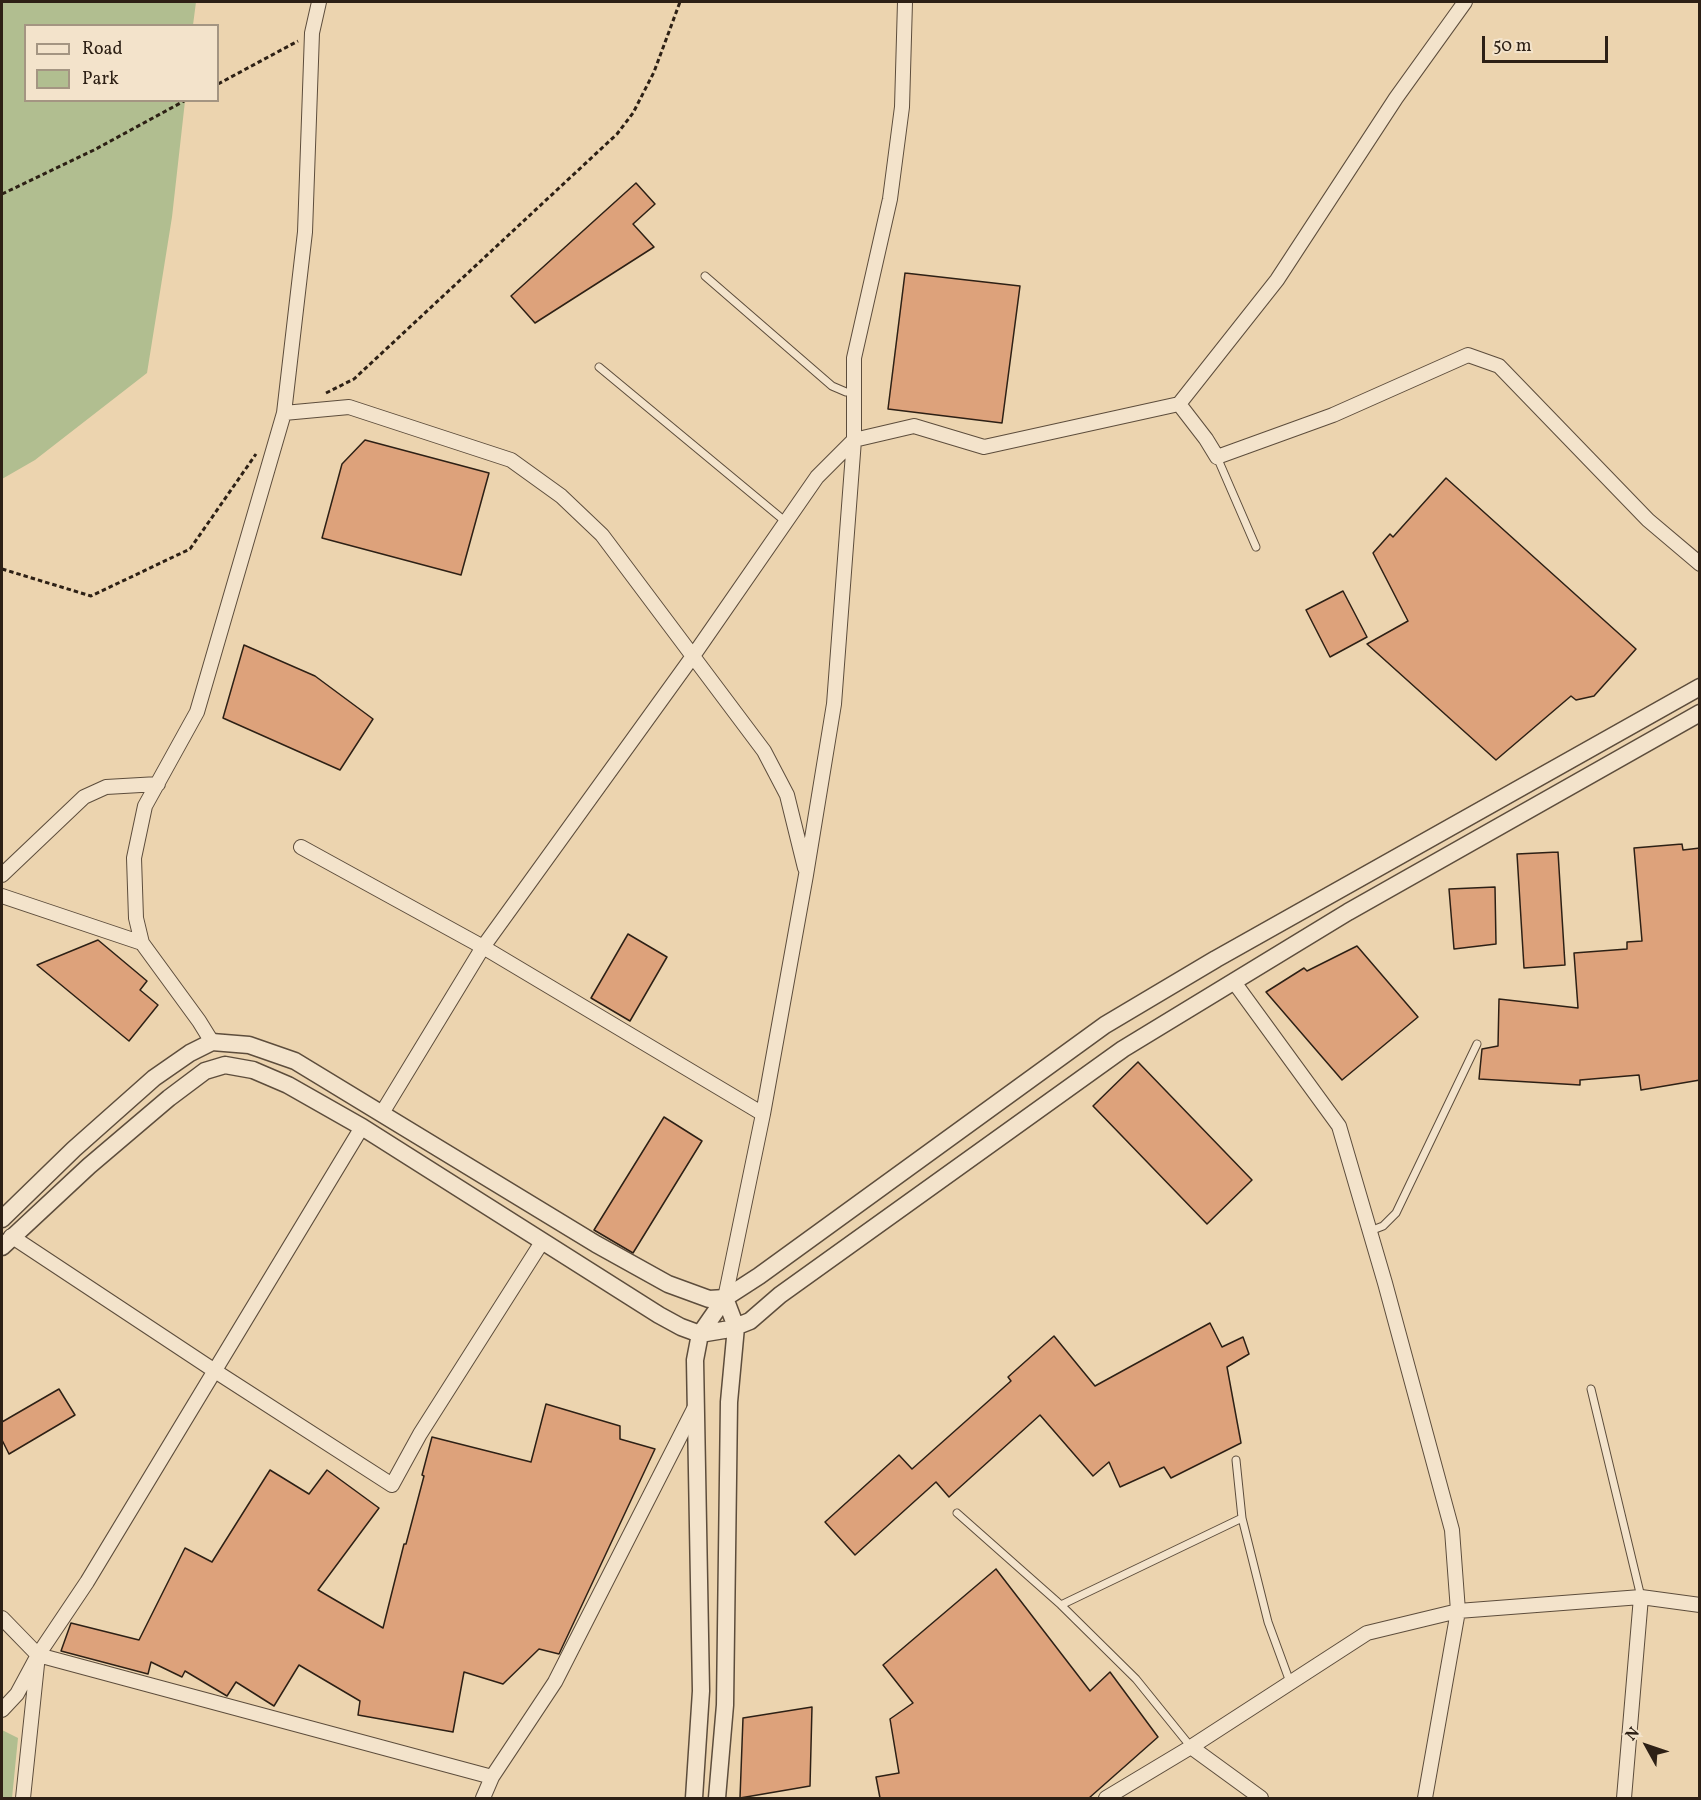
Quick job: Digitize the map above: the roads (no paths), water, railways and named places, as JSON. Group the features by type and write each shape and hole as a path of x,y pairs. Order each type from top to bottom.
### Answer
{"street":[{"path":"215,1068 212,1042 200,1021 142,943 136,918 134,858 145,806 197,712 284,413 305,232 312,33 319,2"},
{"path":"717,1798 725,1705 729,1402 736,1327 725,1298 763,1114 834,704 854,440 854,358 890,199 902,107 905,2"},
{"path":"382,1113 483,947 693,656 817,477 854,440 914,426 984,447 1179,404 1277,280 1396,98 1465,2"},
{"path":"1179,404 1217,457 1333,415 1468,355 1499,366 1648,520 1700,564"},
{"path":"284,413 349,407 511,460 561,496 602,535 764,751 787,795 806,874"},
{"path":"694,1798 701,1690 695,1360 700,1334 725,1298 759,1276 1105,1025 1226,953 1700,687"},
{"path":"542,1242 420,1434 392,1485 215,1371 6,1242 89,1166 169,1098 205,1071 225,1065 253,1071 288,1086 362,1127 583,1268 681,1327 700,1334 736,1327 750,1321 780,1295 1123,1050 1348,912 1700,713"},
{"path":"2,875 84,798 106,787 158,783"},
{"path":"301,846 483,947 763,1114"},
{"path":"2,896 142,943"},
{"path":"1234,982 1339,1126 1452,1530 1458,1611 1425,1798"},
{"path":"2,1219 74,1149 154,1078 190,1053 212,1042 249,1045 295,1061 596,1244 668,1284 710,1299 725,1298"},
{"path":"2,1710 17,1694 38,1655 87,1582 362,1127"},
{"path":"583,1268 596,1244"},
{"path":"483,1798 492,1777 555,1682 697,1404"},
{"path":"1623,1798 1641,1597"},
{"path":"1106,1798 1191,1747 1367,1633 1458,1611 1641,1597 1700,1605"},
{"path":"2,1618 38,1655 492,1777"},
{"path":"23,1798 38,1655"},
{"path":"1191,1747 1261,1798"}],"lane":[{"path":"705,276 832,386 846,392 854,392"},
{"path":"599,367 786,522"},
{"path":"1217,457 1256,547"},
{"path":"1369,1232 1383,1226 1396,1213 1477,1044"},
{"path":"1591,1389 1641,1597"},
{"path":"1236,1460 1242,1518 1268,1622 1290,1682"},
{"path":"957,1513 1061,1605 1136,1679 1191,1747"},
{"path":"1061,1605 1242,1518"}]}
